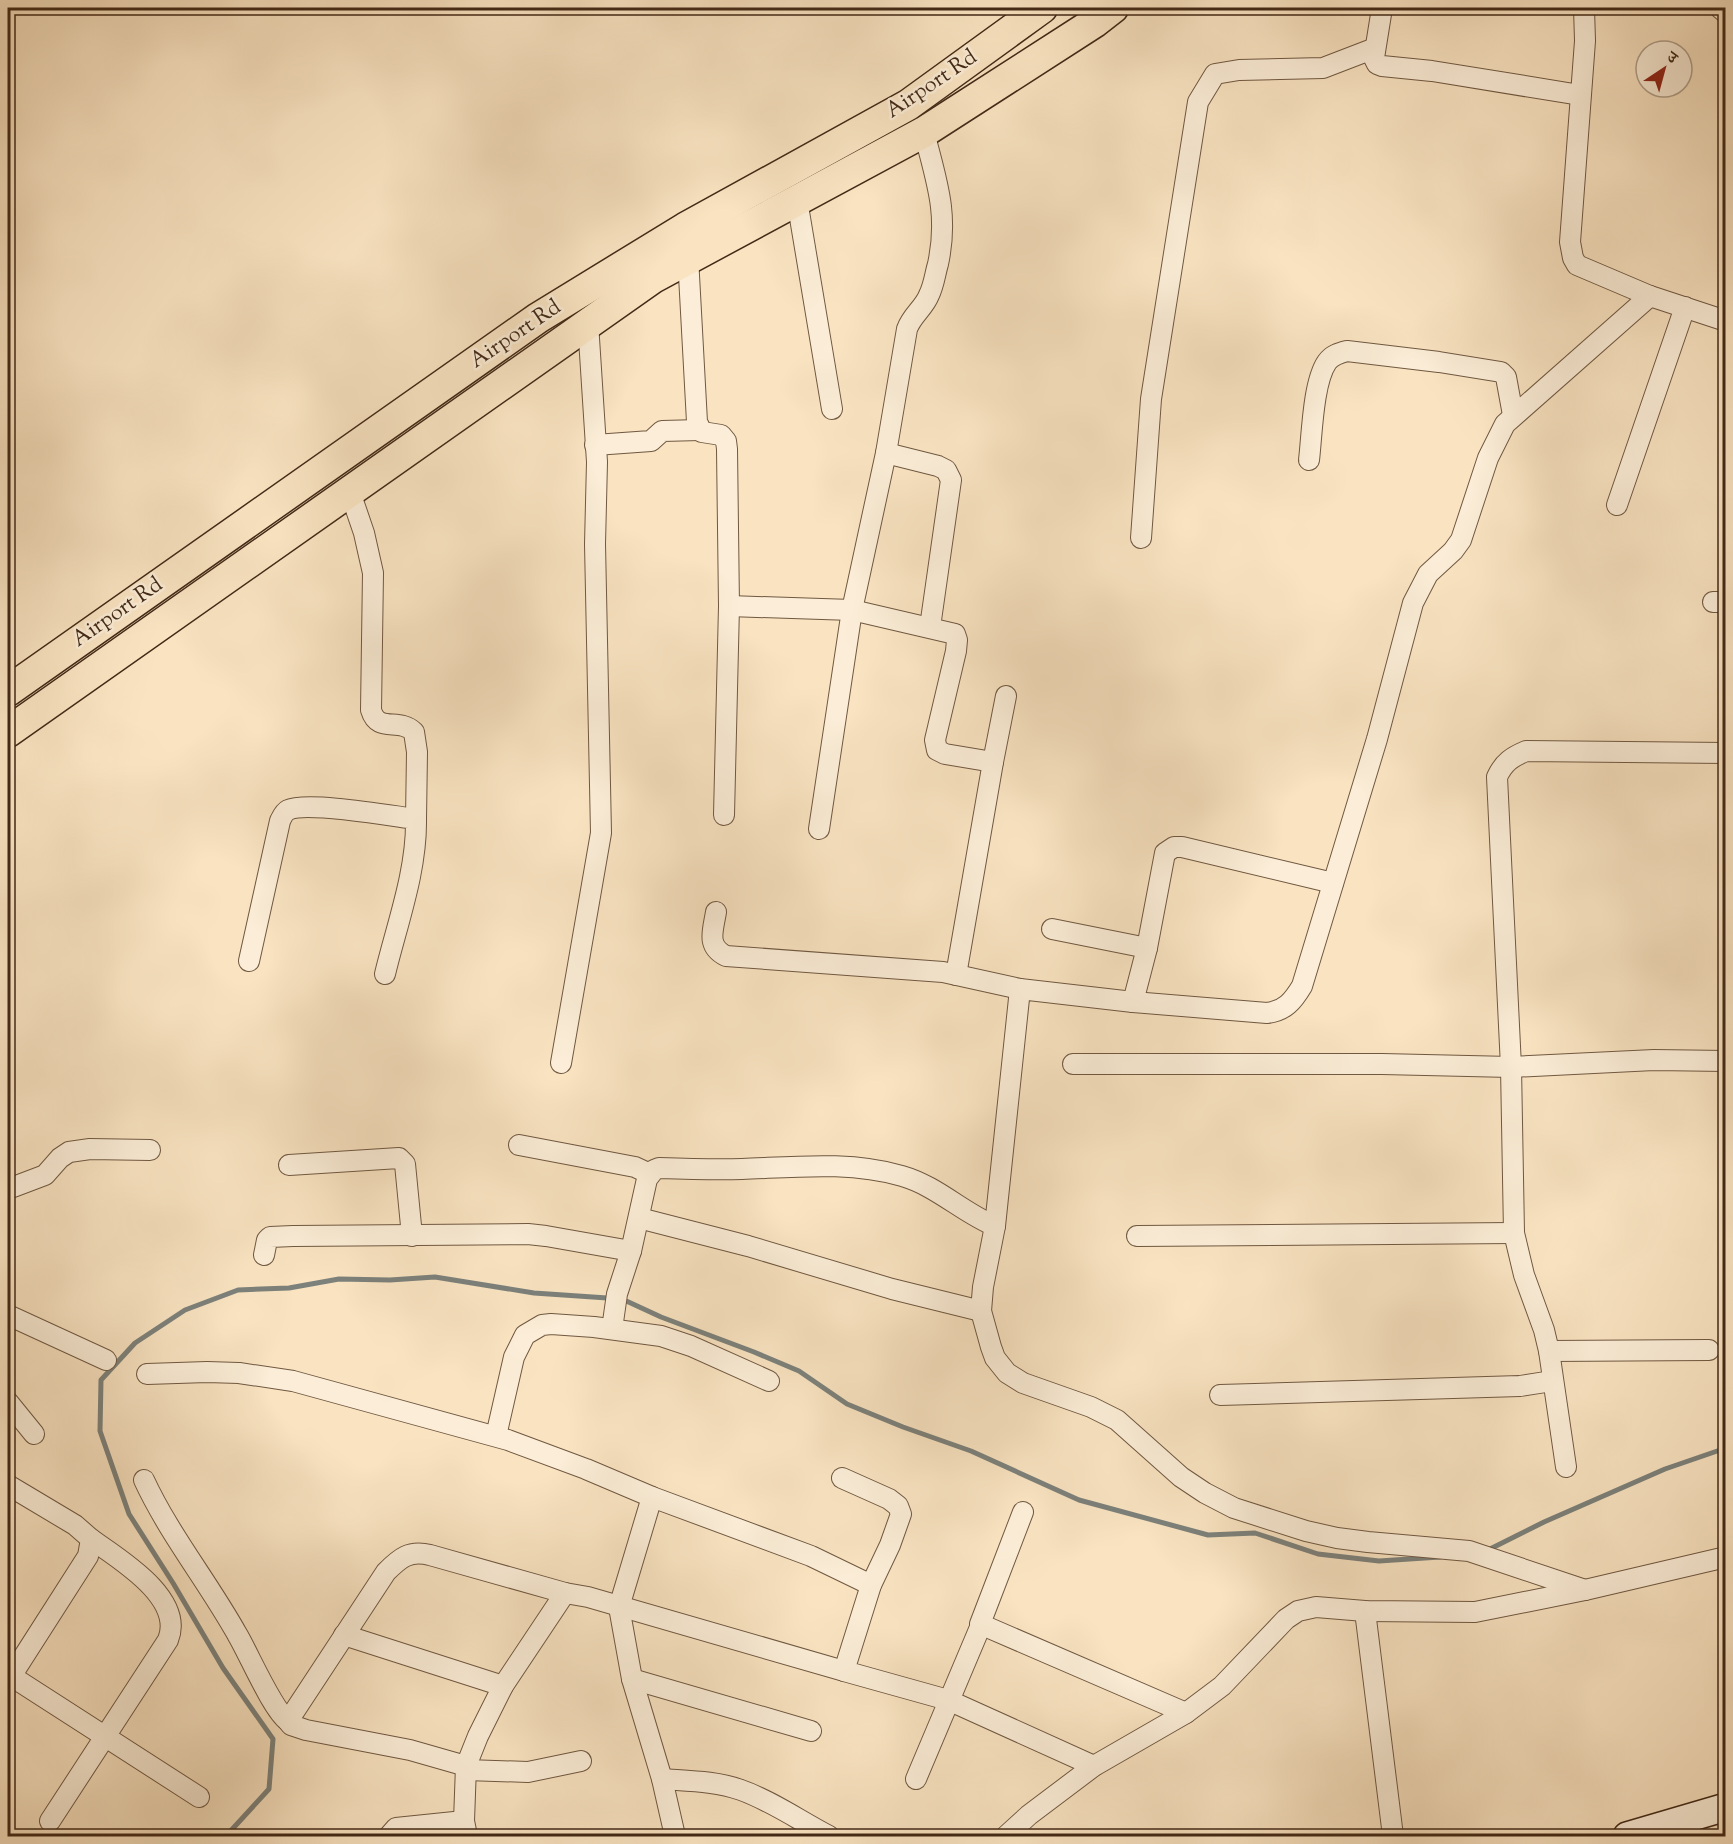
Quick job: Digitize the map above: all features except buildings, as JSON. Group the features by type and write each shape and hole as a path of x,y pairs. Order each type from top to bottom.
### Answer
{"main road":[{"name":"Airport Rd","path":"8,691 538,318 685,228 909,105 1042,8"},
{"path":"8,732 653,278 688,257 924,132 1095,22 1113,8"}],"street":[{"path":"1382,8 1375,48 1375,62 1382,66 1432,71 1580,95"},
{"path":"1584,8 1586,41 1570,242 1573,258 1582,267 1650,296 1725,321"},
{"path":"1720,8 1725,13"},
{"path":"1141,538 1151,399 1198,102 1215,74 1239,70 1323,68 1375,48"},
{"path":"819,829 852,610 886,453 907,329 913,317 923,308 928,297 940,250 943,219 939,190 924,132"},
{"path":"797,200 832,409"},
{"path":"688,257 697,422 700,430"},
{"path":"716,912 712,934 714,946 718,952 726,956 943,972 1020,989 1133,1002 1278,1012 1293,1001 1302,986 1377,739 1413,603 1428,574 1453,551 1461,540 1488,458 1502,429 1514,415 1650,296"},
{"path":"1617,505 1685,307"},
{"path":"561,1063 601,833 595,544 596,445 588,323"},
{"path":"1309,460 1319,377 1328,360 1337,353 1347,351 1497,371 1506,377 1514,415"},
{"path":"596,445 651,441 662,431 700,430 706,434 721,435 726,441 729,606 724,815"},
{"path":"886,453 939,466 946,470 951,480 930,627"},
{"path":"350,492 364,533 373,573 371,710 373,718 378,722 406,726 414,732 417,752 416,837 411,868 385,974"},
{"path":"729,606 852,610 955,634 957,640 936,729 935,745 945,754 993,762"},
{"path":"956,975 1006,696"},
{"path":"1566,1467 1549,1351 1544,1330 1524,1275 1514,1233 1511,1067 1497,777 1502,767 1513,756 1526,752 1725,753"},
{"path":"249,961 280,821 289,809 309,807 416,819"},
{"path":"1133,1002 1147,948 1165,853 1174,847 1334,883"},
{"path":"1052,929 1147,948"},
{"path":"1020,989 995,1226 983,1287 981,1311 995,1358 1007,1373 1023,1383 1091,1407 1117,1420 1182,1477 1205,1493 1234,1508 1306,1531 1337,1538 1469,1551 1584,1590"},
{"path":"1073,1064 1382,1064 1511,1067 1654,1060 1725,1061"},
{"path":"519,1145 635,1167 650,1174"},
{"path":"8,1189 45,1175 69,1152 90,1149 150,1150"},
{"path":"289,1165 399,1158 405,1164 412,1236"},
{"path":"612,1326 617,1294 650,1174 659,1168 741,1169 814,1165 851,1167 903,1176 932,1189 995,1226"},
{"path":"639,1218 748,1246 892,1289 981,1311"},
{"path":"1137,1236 1514,1233"},
{"path":"264,1255 267,1240 274,1237 546,1236 630,1251"},
{"path":"8,1316 106,1360"},
{"path":"496,1436 514,1357 525,1335 532,1329 551,1323 612,1326 661,1336 678,1341 769,1381"},
{"path":"1549,1351 1708,1350"},
{"path":"147,1374 207,1372 293,1381 496,1436 790,1548 871,1585"},
{"path":"1220,1395 1520,1386 1552,1381"},
{"path":"8,1402 34,1434"},
{"path":"842,1478 889,1499 898,1506 901,1514 890,1545 871,1585 844,1671"},
{"path":"144,1480 157,1508 238,1634 277,1708 291,1725 306,1730 410,1750 466,1768 528,1772 581,1761"},
{"path":"8,1485 75,1525 140,1575 157,1592 168,1610 172,1630 168,1640 50,1821"},
{"path":"652,1497 619,1606 632,1679 662,1779 675,1836"},
{"path":"916,1779 981,1625 1023,1512"},
{"path":"91,1539 88,1556 9,1678 105,1736 199,1797"},
{"path":"288,1721 387,1572 401,1558 411,1553 430,1555 565,1593 588,1597 948,1700 1094,1766"},
{"path":"1006,1836 1049,1799 1094,1766 1186,1713 1222,1686 1286,1619 1298,1611 1316,1607 1365,1611 1475,1612 1584,1590 1725,1557"},
{"path":"389,1836 396,1828 465,1829 466,1768 478,1736 502,1686 565,1593"},
{"path":"1365,1611 1393,1836"},
{"path":"981,1625 1186,1713"},
{"path":"344,1635 502,1686"},
{"path":"632,1679 811,1731"},
{"path":"662,1779 717,1784 741,1790 768,1802 829,1836"},
{"path":"1627,1836 1725,1807"}],"waterway":[{"path":"222,1836 226,1836 269,1789 273,1739 223,1668 129,1514 100,1431 101,1380 135,1343 185,1310 238,1290 289,1288 339,1279 390,1280 435,1277 534,1293 622,1299 661,1317 799,1371 847,1404 971,1451 1079,1500 1208,1535 1255,1533 1318,1554 1379,1561 1440,1557"},
{"path":"1488,1550 1544,1522 1665,1469 1726,1448"}]}
